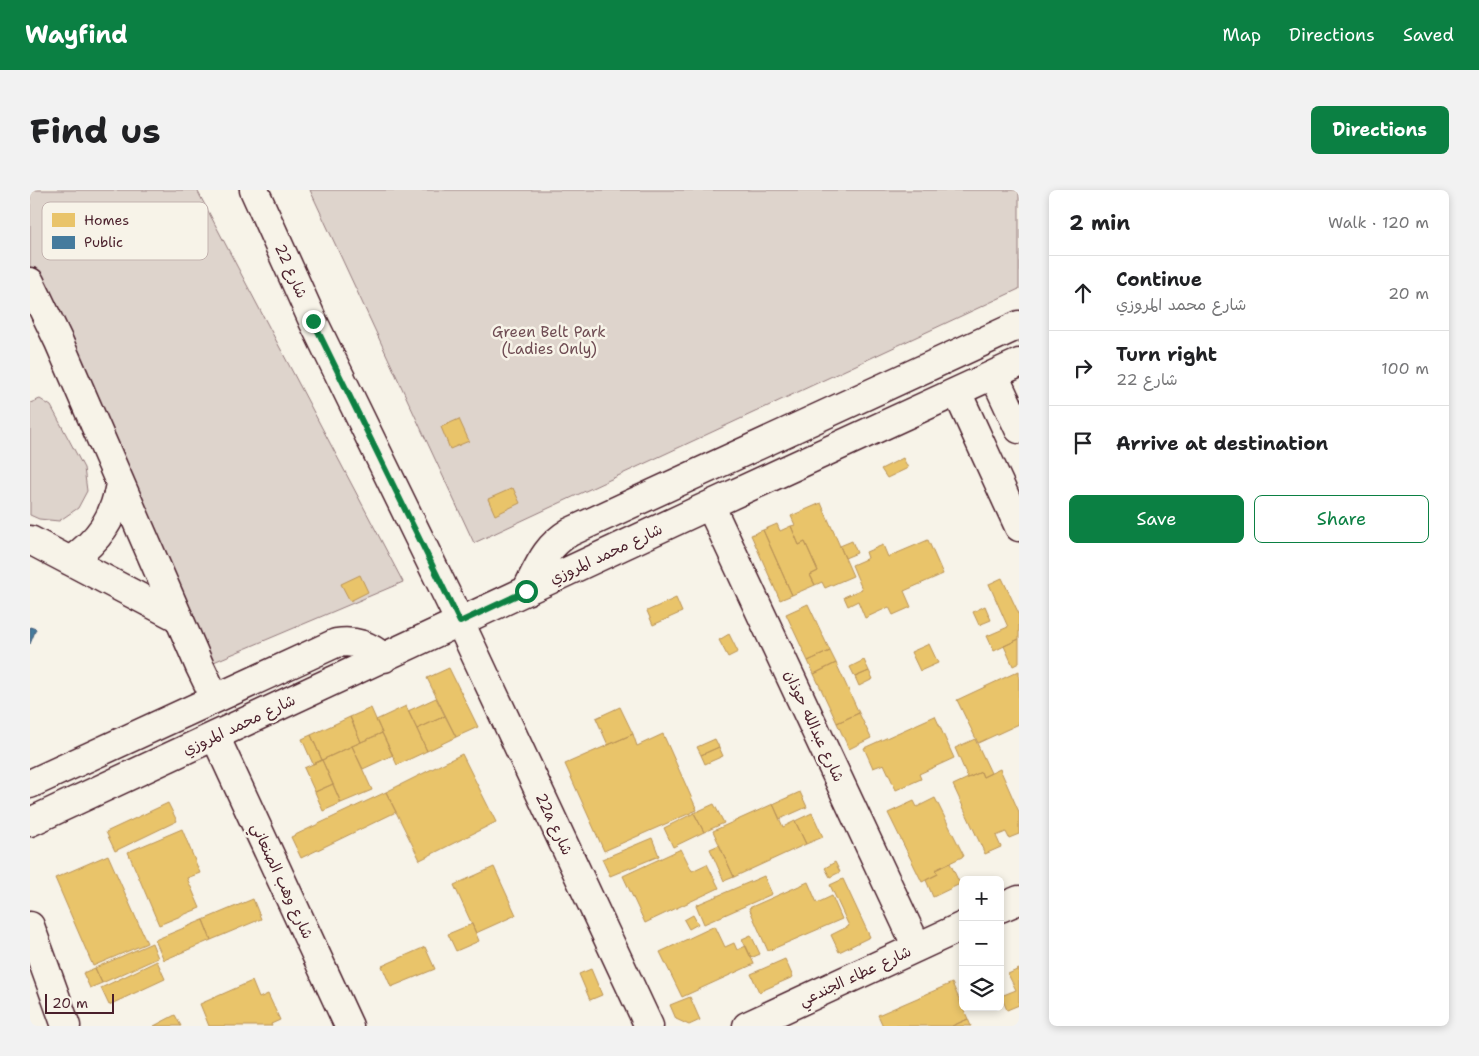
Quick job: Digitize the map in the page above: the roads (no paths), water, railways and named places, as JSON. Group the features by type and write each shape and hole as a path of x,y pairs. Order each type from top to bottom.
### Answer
{"street":[{"name":"شارع 22","path":"254,190 313,321 460,622"},
{"path":"30,282 59,342 215,698"},
{"path":"526,591 551,546 570,532 1019,325"},
{"name":"شارع محمد المروزي","path":"30,822 710,505 1019,364"},
{"path":"994,375 1019,430"},
{"path":"957,392 1019,527"},
{"path":"70,561 83,552 104,528 115,507 120,484"},
{"name":"شارع عبدالله حوذان","path":"710,505 917,947"},
{"path":"30,540 179,618"},
{"name":"22a شارع","path":"460,622 649,1026"},
{"path":"30,784 336,643 352,642 364,644 384,658"},
{"name":"شارع وهب الصنعاني","path":"215,736 349,1026"},
{"path":"1004,906 1019,900"},
{"path":"30,926 66,1026"},
{"name":"شارع عطاء الجندعي","path":"747,1026 959,928"}],"park label":[{"name":"Green Belt Park (Ladies Only)","path":"549,340"}]}
